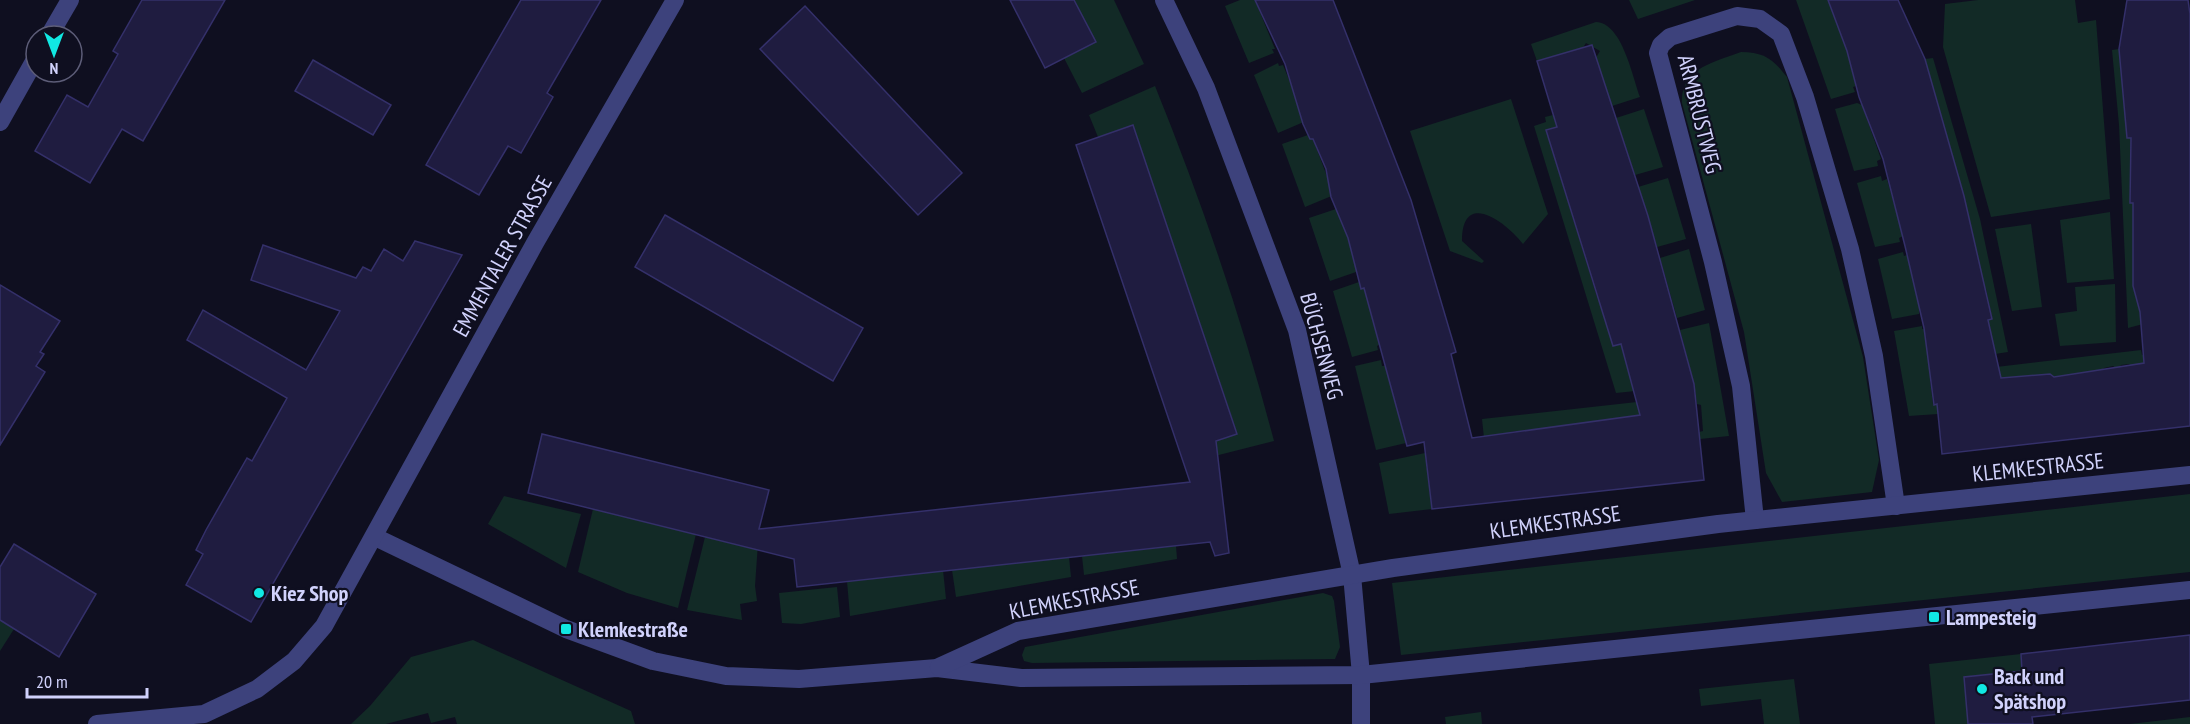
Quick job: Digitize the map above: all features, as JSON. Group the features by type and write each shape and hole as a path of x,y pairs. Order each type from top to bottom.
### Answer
{"street":[{"path":"56,24 70,0"},
{"name":"EMMENTALER STRASSE","path":"375,537 535,243 675,0"},
{"name":"BÜCHSENWEG","path":"1164,0 1206,88 1297,330 1352,575 1361,675 1361,724"},
{"name":"ARMBRUSTWEG","path":"1755,520 1741,386 1713,262 1658,52 1670,36 1737,16 1760,19 1781,34 1805,97 1857,281 1874,356 1896,506"},
{"path":"0,122 24,79"},
{"name":"KLEMKESTRASSE","path":"937,668 1018,631 1352,575 1755,520 2190,475"},
{"path":"97,724 204,714 257,689 294,661 324,626 375,537"},
{"name":"KLEMKESTRASSE","path":"375,537 566,628 653,661 726,676 799,679 937,668 1021,678 1361,675 2190,590"}],"green space":[{"path":"1074,0 1114,0 1144,64 1082,93 1064,58 1096,42"},
{"path":"1240,0 1255,0 1275,49 1272,49 1274,53 1249,63 1225,6"},
{"path":"1629,0 1695,0 1638,19"},
{"path":"1796,0 1828,0 1847,51 1856,86 1853,87 1855,92 1831,99"},
{"path":"1978,0 2075,0 2078,23 2096,20 2110,199 1991,217 1943,47 1945,4"},
{"path":"1596,22 1613,31 1619,40 1640,97 1612,106 1594,61 1600,51 1586,43 1580,52 1576,50 1537,61 1531,44"},
{"path":"2119,49 2133,138 2130,202 2135,203 2137,277 2143,324 2128,328 2119,125 2112,50"},
{"path":"1741,52 1762,55 1787,77 1863,357 1879,460 1872,492 1782,502 1766,473 1744,332 1682,103 1683,91 1693,74 1710,63"},
{"path":"1933,58 1980,219 2008,352 1969,358 1968,335 1991,331 1988,320 1992,318 1986,289 1981,289 1967,210 1925,59"},
{"path":"1278,63 1279,66 1283,65 1306,121 1278,133 1254,75"},
{"path":"1155,86 1220,261 1249,350 1274,441 1203,459 1199,447 1237,433 1133,126 1098,137 1089,115"},
{"path":"1511,99 1548,214 1523,244 1496,220 1477,213 1469,216 1464,225 1462,241 1484,261 1482,263 1450,251 1410,131"},
{"path":"1857,103 1862,105 1881,159 1877,161 1878,166 1854,171 1835,109"},
{"path":"1644,109 1663,167 1635,175 1616,118"},
{"path":"1553,115 1557,127 1546,130 1598,300 1607,305 1610,316 1605,319 1613,346 1621,344 1655,389 1616,393 1534,126 1546,122 1545,117"},
{"path":"1308,135 1310,139 1313,139 1334,195 1305,207 1282,144"},
{"path":"1881,176 1882,181 1887,179 1903,236 1899,238 1900,242 1875,247 1857,183"},
{"path":"1668,178 1686,239 1657,247 1638,187"},
{"path":"1336,209 1340,214 1358,268 1356,272 1330,281 1309,218"},
{"path":"2110,212 2114,279 2067,283 2060,220"},
{"path":"2031,224 2042,307 2012,311 1995,229"},
{"path":"1689,249 1705,310 1677,318 1660,258"},
{"path":"1903,252 1904,256 1907,255 1922,309 1919,310 1919,314 1892,319 1878,259"},
{"path":"1359,282 1361,289 1364,288 1380,344 1377,346 1378,350 1352,357 1333,291"},
{"path":"2115,284 2116,342 2060,346 2055,314 2077,311 2075,287"},
{"path":"1709,323 1729,436 1700,439 1699,432 1703,431 1701,405 1697,404 1680,330"},
{"path":"1922,326 1922,329 1926,328 1934,379 1930,380 1933,404 1937,404 1938,414 1909,416 1894,331"},
{"path":"2141,350 2142,355 2150,354 2153,366 2134,368 2129,364 2121,365 2118,370 2113,366 2104,368 2101,372 2055,378 2050,374 1994,384 1971,370"},
{"path":"1381,360 1382,366 1386,366 1406,443 1376,450 1355,366"},
{"path":"1655,400 1657,420 1525,430 1522,434 1518,431 1510,432 1508,436 1484,438 1482,419"},
{"path":"1425,453 1432,509 1389,514 1379,463"},
{"path":"2190,494 2190,572 1401,655 1392,583"},
{"path":"504,496 581,514 566,568 488,524"},
{"path":"593,509 696,534 678,608 627,593 578,572"},
{"path":"705,537 754,549 758,543 755,586 757,601 740,604 742,620 687,610"},
{"path":"1176,546 1177,559 1084,575 1082,556"},
{"path":"1069,557 1071,577 956,597 952,570"},
{"path":"943,570 946,599 850,616 847,581"},
{"path":"837,587 840,617 801,624 782,623 779,593"},
{"path":"1323,593 1332,596 1334,601 1340,647 1335,659 1032,663 1024,661 1022,655 1025,647"},
{"path":"0,620 14,629 0,651"},
{"path":"473,640 631,711 635,724 457,724 455,717 431,723 428,713 386,724 351,724 370,706 411,657"},
{"path":"2021,654 2022,671 1964,677 1968,724 1935,724 1929,664"},
{"path":"1794,679 1800,724 1764,724 1761,699 1701,706 1699,689"},
{"path":"1481,712 1482,724 1446,724 1445,717"},
{"path":"2190,717 2190,724 2130,724"}],"building":[{"path":"142,0 225,0 143,141 122,129 90,183 35,151 67,95 88,107 118,54 113,51"},
{"path":"521,0 601,0 547,93 553,97 521,153 508,146 479,195 426,165"},
{"path":"1010,0 1074,0 1096,42 1045,68"},
{"path":"1255,0 1333,0 1411,200 1456,352 1451,354 1472,438 1640,415 1621,344 1613,346 1546,130 1557,127 1537,61 1592,45 1648,216 1694,384 1704,480 1432,509 1424,442 1407,446 1364,288 1361,289 1348,238 1331,197 1326,169 1313,139 1310,139 1303,124 1285,64"},
{"path":"1828,0 1898,0 1925,59 1964,196 1992,319 1988,320 2001,378 2050,374 2054,377 2144,363 2140,312 2133,286 2133,203 2130,203 2131,138 2127,138 2119,49 2127,0 2188,0 2190,14 2190,426 1942,454 1937,404 1934,405 1924,328 1905,246 1883,159 1859,97 1847,51"},
{"path":"805,6 962,173 918,215 760,49"},
{"path":"313,60 391,105 373,135 295,91"},
{"path":"1133,125 1237,434 1216,441 1229,553 1215,556 1210,542 797,587 794,559 528,493 542,434 769,490 759,529 1190,482 1076,145"},
{"path":"665,215 863,328 833,381 635,267"},
{"path":"415,241 462,255 251,622 186,585 203,554 196,550 206,530 247,458 252,461 287,398 187,340 203,310 306,370 340,311 251,280 263,245 356,278 363,267 371,271 384,249 403,261"},
{"path":"0,285 60,321 40,352 44,354 36,366 45,372 0,445"},
{"path":"14,544 96,594 59,657 0,620 0,567"},
{"path":"2190,635 2190,700 2032,717 2033,724 1968,724 1964,677 2022,671 2021,654"}],"place":[{"name":"Kiez Shop","path":"259,593"},
{"name":"Lampesteig","path":"1934,617"},
{"name":"Klemkestraße","path":"566,629"},
{"name":"Back und Spätshop","path":"1982,689"}]}
